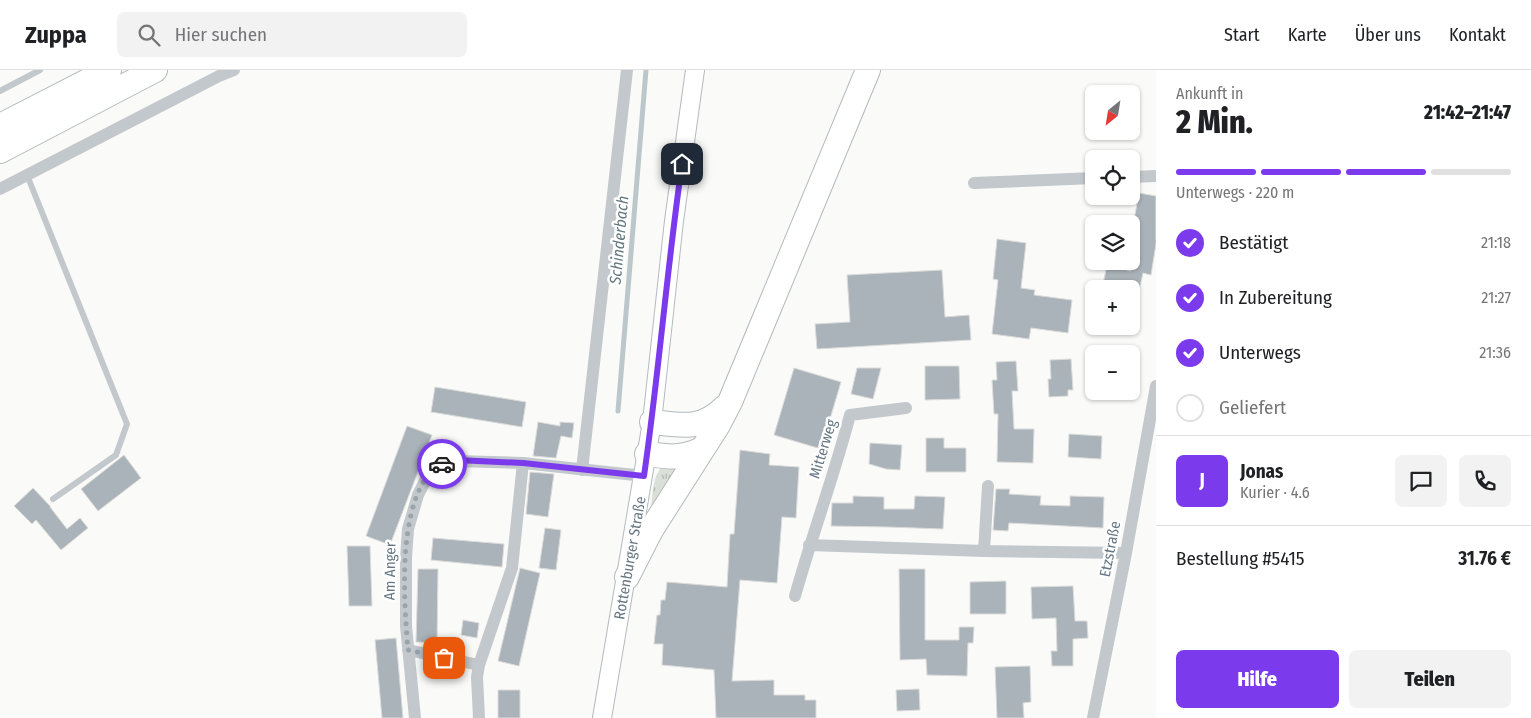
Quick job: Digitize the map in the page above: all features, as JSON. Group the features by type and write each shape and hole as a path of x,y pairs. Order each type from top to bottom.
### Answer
{"highway":[{"path":"0,126 109,70"},
{"path":"0,151 155,70"},
{"path":"627,577 651,530 718,425 730,402 868,70"},
{"path":"652,422 684,425 702,423 718,414 730,402"},
{"path":"645,465 689,456 702,450"}],"street":[{"path":"2,188 234,70"},
{"path":"582,470 627,70"},
{"name":"Rottenburger Straße","path":"602,718 652,422 674,221 695,70"},
{"path":"1140,177 1156,176"},
{"path":"974,183 1085,178"},
{"name":"Etzstraße","path":"1093,718 1126,553 1156,386"},
{"name":"Mitterweg","path":"795,596 809,545 842,448 850,415 906,408"},
{"name":"Am Anger","path":"414,718 408,650 406,593 408,529 418,495 427,477 440,464 456,460 523,463 582,470 645,465"},
{"path":"479,718 479,665 512,568 523,463"},
{"path":"984,551 988,486"},
{"path":"809,545 984,551 1126,553"},
{"path":"408,650 479,665"}],"lane":[{"path":"0,91 40,70"},
{"path":"27,175 127,424 116,455 53,499"}],"green space":[{"path":"663,466 678,466 651,508 655,480"}],"building":[{"path":"1140,193 1156,196 1156,244 1151,275 1143,273 1140,286 1140,280 1104,280 1106,270 1140,270 1140,215 1135,215 1137,205 1140,205"},
{"path":"997,239 1026,243 1021,288 1035,290 1034,295 1072,300 1068,333 1031,328 1029,339 992,334 998,280 993,279"},
{"path":"942,270 945,317 969,315 971,340 817,349 815,324 850,322 847,275"},
{"path":"1071,359 1073,390 1068,390 1068,396 1049,397 1048,379 1051,379 1050,360"},
{"path":"1016,361 1018,391 1012,391 1014,429 1034,429 1033,463 997,462 998,414 994,414 992,380 997,380 996,362"},
{"path":"925,366 959,366 960,399 925,400"},
{"path":"794,368 841,382 821,449 774,435"},
{"path":"857,368 881,368 873,399 851,394"},
{"path":"435,387 526,402 522,427 431,412"},
{"path":"538,422 560,426 560,422 574,423 572,438 561,436 556,458 533,456"},
{"path":"407,426 432,435 390,545 366,536"},
{"path":"1069,434 1102,436 1101,459 1068,457"},
{"path":"926,438 944,438 944,448 966,448 966,472 926,472"},
{"path":"870,443 902,445 900,470 886,469 869,464"},
{"path":"740,450 770,454 769,465 799,467 796,518 782,517 777,583 740,580 732,681 774,680 774,695 805,695 805,700 816,700 816,718 716,718 714,670 662,665 663,644 654,644 657,615 660,615 661,600 665,600 667,582 727,587 730,534 734,534"},
{"path":"124,455 141,478 98,511 81,489"},
{"path":"530,472 554,474 548,517 526,514"},
{"path":"33,488 51,507 67,529 80,518 88,528 61,550 36,520 32,524 14,506"},
{"path":"996,489 1010,489 1009,494 1041,496 1040,505 1070,506 1070,496 1104,497 1103,528 1009,523 1008,531 993,530"},
{"path":"853,496 884,497 884,509 914,509 915,496 945,497 943,529 831,526 832,503 853,503"},
{"path":"545,528 561,530 556,570 539,568"},
{"path":"433,538 504,544 502,567 431,560"},
{"path":"347,546 370,546 372,606 349,606"},
{"path":"520,568 540,573 519,666 498,661"},
{"path":"418,569 438,569 437,643 416,642"},
{"path":"899,569 925,569 925,640 959,640 959,627 974,627 973,643 968,643 967,676 927,675 926,659 900,660"},
{"path":"1006,581 1006,614 970,614 970,582"},
{"path":"1073,586 1075,621 1087,621 1088,638 1073,639 1073,666 1052,666 1051,651 1057,651 1056,618 1032,619 1031,587"},
{"path":"463,620 479,623 477,638 461,635"},
{"path":"396,638 403,718 382,718 375,640"},
{"path":"1030,666 1031,702 1023,703 1024,718 997,718 995,667"},
{"path":"919,689 920,710 897,711 896,690"},
{"path":"498,690 520,690 520,718 498,718"}],"waterway":[{"name":"Schinderbach","path":"618,411 646,70"}],"way so far":[{"path":"442,464 427,477 418,495 408,529 406,626 408,650 444,658"}],"route":[{"path":"442,464 456,460 523,463 644,476 662,342 674,221 682,164"}]}
